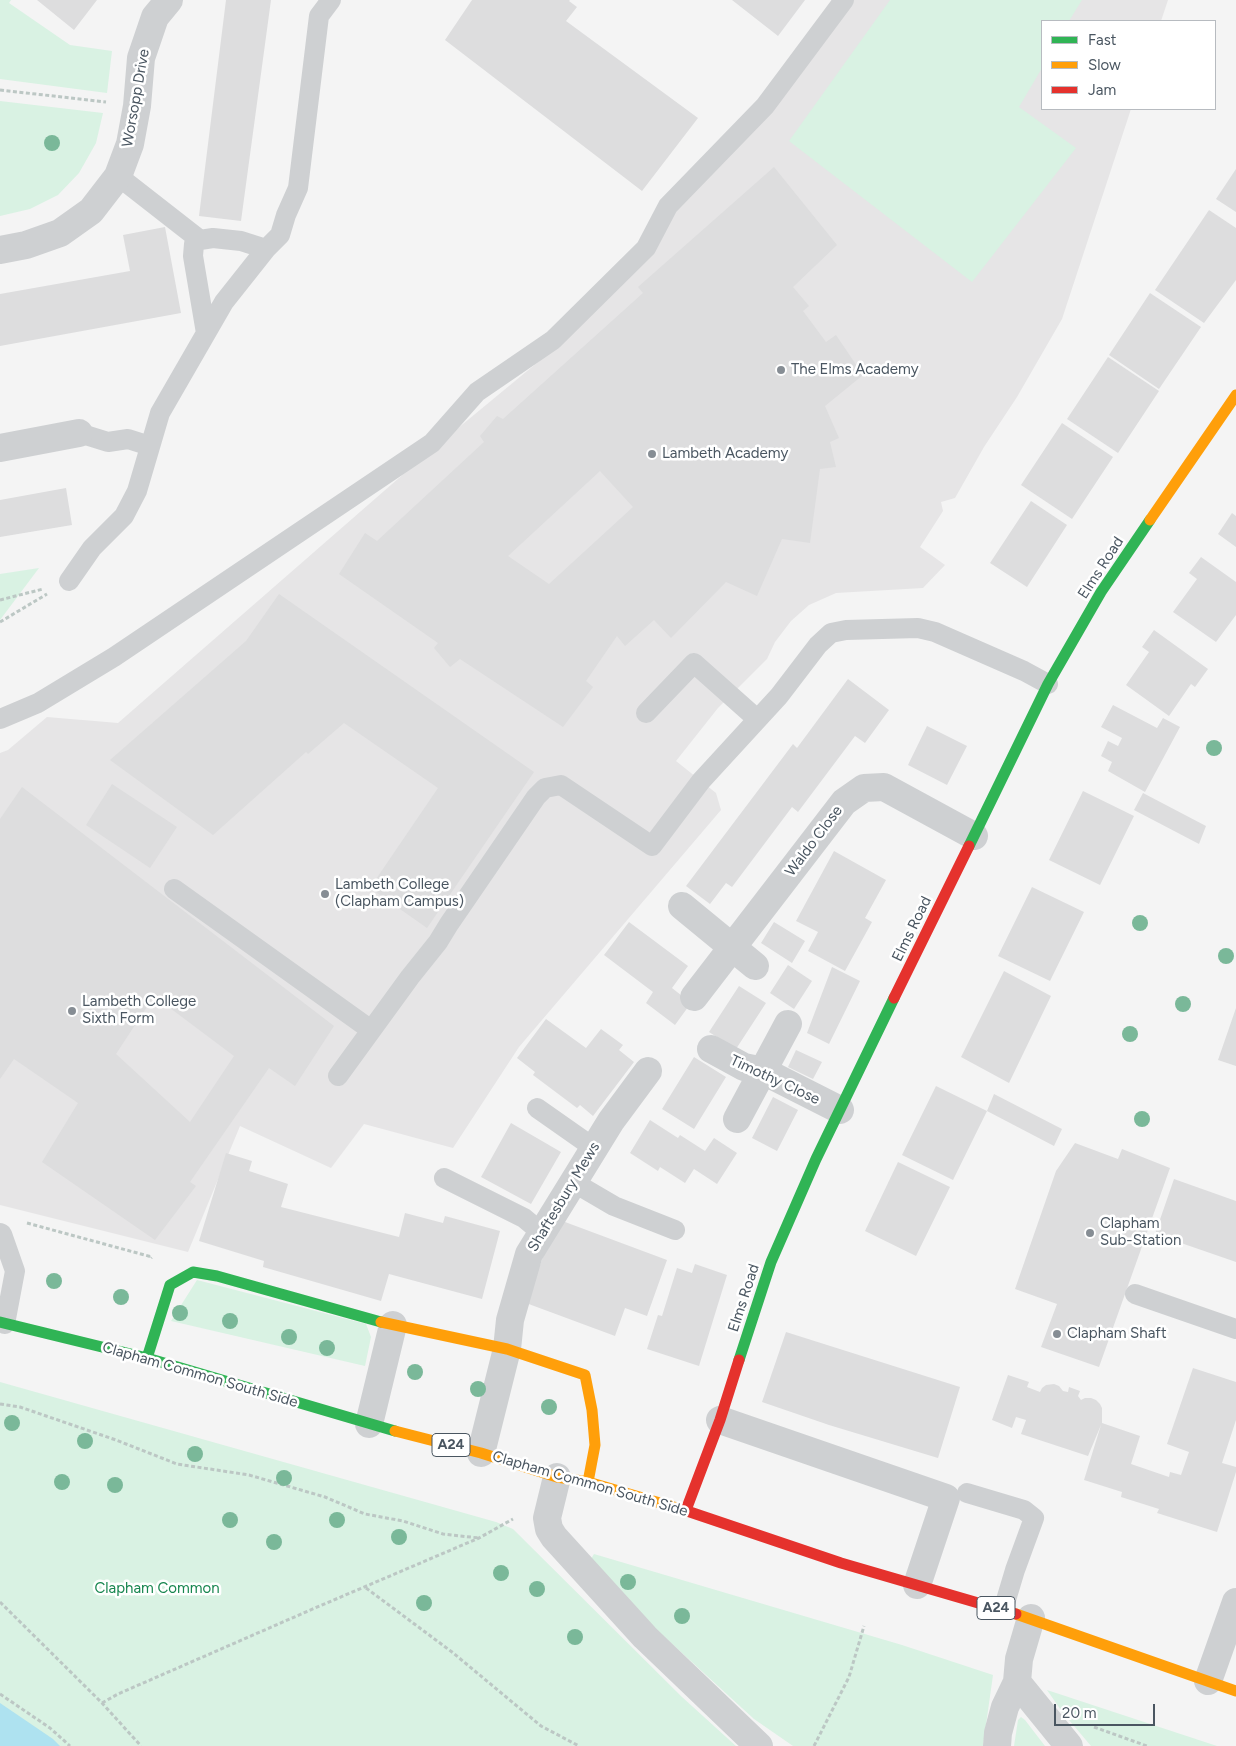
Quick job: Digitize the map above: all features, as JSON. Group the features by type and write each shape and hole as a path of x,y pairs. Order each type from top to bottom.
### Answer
{"main road":[{"name":"Elms Road","path":"686,1510 720,1420 771,1262 816,1160 1048,684 1102,592 1236,395"},
{"path":"147,1358 170,1285 193,1272 217,1276 393,1324 507,1350 585,1375 592,1410 595,1445 588,1482"},
{"name":"Clapham Common South Side","path":"2,1323 147,1358 369,1424 481,1453 557,1477 588,1482 686,1510 841,1563 1031,1618 1236,1691"}],"street":[{"name":"Worsopp Drive","path":"0,250 26,245 60,233 91,211 118,176 130,144 137,106 141,58 156,17 169,0"},
{"path":"0,448 79,434"},
{"name":"Waldo Close","path":"694,997 844,802 864,788 884,787 974,836"},
{"path":"682,906 755,966"},
{"path":"737,1119 788,1024"},
{"name":"Timothy Close","path":"711,1049 744,1067 763,1071 840,1110"},
{"name":"Shaftesbury Mews","path":"481,1453 507,1350 510,1320 529,1254 611,1121 648,1071"},
{"path":"369,1424 393,1324"},
{"path":"720,1420 946,1498 917,1585"},
{"path":"557,1477 547,1518 549,1529 554,1537 645,1637 759,1746"},
{"path":"1208,1681 1236,1602"},
{"path":"996,1746 1005,1707 1017,1682 1019,1659 1031,1618"},
{"path":"1017,1682 1069,1746"}],"lane":[{"path":"69,581 92,548 124,516 137,491 160,413 224,302 266,249 280,235 286,214 298,188 319,16 331,0"},
{"path":"0,719 38,703 114,657 432,443 477,392 553,340 646,248 668,206 764,106 844,0"},
{"path":"118,176 200,240"},
{"path":"206,333 193,256 194,244 200,240 213,238 241,241 266,249"},
{"path":"79,434 108,442 128,439 150,446"},
{"path":"338,1076 410,977 438,942 536,796 545,788 552,785 561,785 652,846 701,781 779,696 818,645 831,634 846,630 918,628 935,632 1024,671 1048,684"},
{"path":"646,713 694,663 757,718"},
{"path":"174,889 371,1030"},
{"path":"537,1108 594,1148"},
{"path":"444,1178 524,1218 542,1233"},
{"path":"573,1182 614,1206 675,1230"},
{"path":"0,1233 15,1271 2,1323"},
{"path":"1135,1294 1236,1329"},
{"path":"967,1493 1024,1510 1034,1518 1003,1610"}],"path":[{"path":"0,90 137,106"},
{"path":"0,600 69,581"},
{"path":"0,622 69,581"},
{"path":"19,1221 152,1257"},
{"path":"0,1404 20,1407 177,1464 248,1476 325,1498 365,1514 403,1521 443,1534 479,1538"},
{"path":"102,1702 479,1538 513,1519"},
{"path":"365,1588 452,1652 541,1726 579,1746"},
{"path":"0,1602 102,1702 141,1746"},
{"path":"814,1746 849,1677 864,1626"},
{"path":"0,1694 50,1728 70,1746"}],"shaded area":[{"path":"852,0 1168,0 1161,20 1041,20 1041,110 1131,110 1062,319 955,498 941,502 943,511 920,547 945,565 923,588 836,593 809,605 791,621 775,642 767,659 718,708 676,761 716,793 721,810 519,1047 453,1148 364,1124 331,1168 240,1126 188,1252 0,1205 0,753 8,750 47,717 118,723 423,457 561,343"}],"green space":[{"path":"0,0 11,0 9,3 70,45 112,51 107,93 0,79"},
{"path":"890,0 1082,0 1070,20 1041,20 1041,70 1019,107 1076,148 972,282 789,141"},
{"path":"0,101 103,113 96,143 79,173 58,195 30,209 0,216"},
{"path":"39,568 0,620 0,574"},
{"path":"197,1280 366,1324 371,1337 365,1366 171,1321"},
{"name":"Clapham Common","path":"0,1382 496,1522 513,1529 682,1697 736,1746 0,1746"},
{"path":"594,1554 902,1645 993,1675 983,1746 793,1746 754,1719 646,1620 591,1559"},
{"path":"1047,1690 1217,1746 1091,1746 1063,1713"},
{"path":"1021,1717 1045,1746 1014,1746 1018,1720"}],"water":[{"path":"0,1703 53,1739 60,1746 0,1746"}],"building":[{"path":"37,0 97,0 74,30"},
{"path":"226,0 271,0 241,221 199,216"},
{"path":"472,0 570,0 577,7 566,21 698,118 642,191 445,40"},
{"path":"732,0 805,0 778,36"},
{"name":"Lambeth Academy","path":"774,167 837,245 793,287 809,306 803,311 826,342 836,335 863,375 825,406 839,438 830,442 836,467 820,469 810,543 782,539 757,596 726,582 671,638 654,620 625,646 617,636 586,681 593,687 563,727 460,659 450,667 434,648 438,643 339,574 365,533 377,541 484,442 480,436 497,416 503,419 643,293 638,287","holes":["600,471 633,507 549,584 508,556"]},
{"path":"1236,169 1236,212 1216,199"},
{"path":"1209,210 1236,228 1236,280 1204,323 1155,290"},
{"path":"165,227 181,313 0,346 0,294 130,271 123,235"},
{"path":"1150,293 1201,327 1159,389 1109,355"},
{"path":"1108,357 1159,391 1118,453 1067,419"},
{"path":"1062,423 1113,457 1072,519 1021,485"},
{"path":"66,488 72,525 0,537 0,500"},
{"path":"1031,501 1067,525 1027,587 990,563"},
{"path":"1232,513 1236,516 1236,547 1218,534"},
{"path":"1201,557 1236,582 1236,615 1216,642 1173,612 1197,579 1189,573"},
{"path":"279,594 534,772 427,928 370,888 438,788 344,723 308,754 306,752 213,835 110,760 246,641"},
{"path":"1154,630 1208,669 1195,687 1191,684 1169,716 1126,685 1149,652 1142,647"},
{"path":"848,679 889,710 865,743 855,736 798,812 792,807 732,887 726,883 710,904 686,886 793,744 797,748"},
{"path":"1113,705 1157,728 1163,718 1180,727 1145,792 1108,771 1112,762 1101,756 1108,741 1118,746 1122,738 1101,727"},
{"path":"927,726 967,746 947,785 908,765"},
{"path":"112,784 177,827 150,868 86,825"},
{"name":"Lambeth College Sixth Form","path":"22,787 334,1026 295,1086 269,1068 190,1182 196,1186 155,1240 42,1162 78,1103 14,1059 0,1079 0,819","holes":["154,996 234,1056 190,1122 116,1054"]},
{"path":"1083,791 1134,816 1100,885 1049,860"},
{"path":"1143,793 1206,826 1199,844 1134,810"},
{"path":"834,851 886,880 865,918 872,922 845,971 808,951 818,932 796,921"},
{"path":"1032,887 1084,912 1050,981 998,956"},
{"path":"629,922 688,966 672,988 691,1003 675,1025 646,1003 653,992 604,955"},
{"path":"774,922 805,941 792,963 761,943"},
{"path":"788,965 812,981 794,1009 770,993"},
{"path":"832,967 860,981 829,1044 807,1033"},
{"path":"1004,971 1051,996 1009,1083 961,1057"},
{"path":"739,986 766,1003 736,1049 709,1032"},
{"path":"1236,1008 1236,1066 1218,1060"},
{"path":"546,1019 586,1048 601,1029 623,1045 619,1050 634,1062 593,1116 580,1105 577,1108 533,1075 535,1072 517,1058"},
{"path":"796,1050 822,1062 813,1079 788,1067"},
{"path":"694,1057 726,1077 694,1129 662,1109"},
{"path":"936,1086 987,1111 953,1180 902,1155"},
{"path":"994,1094 1062,1129 1054,1146 987,1111"},
{"path":"773,1097 798,1110 777,1151 752,1138"},
{"path":"650,1120 678,1138 680,1135 705,1151 714,1138 737,1153 717,1184 694,1169 685,1183 660,1167 658,1171 630,1153"},
{"path":"511,1123 561,1152 531,1204 481,1177"},
{"name":"Clapham Sub-Station","path":"1075,1143 1118,1159 1122,1149 1170,1168 1099,1367 1041,1347 1057,1304 1015,1289 1056,1171"},
{"path":"226,1153 252,1161 249,1171 288,1184 281,1207 399,1237 405,1213 443,1223 445,1216 500,1231 482,1299 389,1274 381,1301 263,1267 264,1261 199,1241"},
{"path":"898,1162 950,1187 916,1256 865,1231"},
{"path":"1174,1179 1236,1201 1236,1262 1155,1234"},
{"path":"557,1219 667,1260 647,1316 625,1308 615,1336 526,1303"},
{"path":"695,1264 727,1275 699,1366 647,1349 658,1315 662,1316 677,1268 692,1273"},
{"path":"786,1332 960,1387 938,1458 829,1425 762,1402"},
{"path":"1193,1368 1236,1382 1236,1420 1222,1463 1236,1467 1236,1472 1217,1532 1157,1513 1159,1509 1121,1497 1122,1492 1084,1480 1101,1425 1088,1456 1021,1434 1026,1420 1016,1417 1012,1428 992,1420 1008,1375 1029,1382 1027,1387 1040,1392 1046,1385 1054,1384 1063,1391 1068,1392 1069,1387 1080,1391 1078,1396 1081,1400 1091,1398 1100,1404 1102,1408 1102,1423 1140,1436 1131,1464 1169,1477 1170,1472 1181,1475 1189,1452 1167,1444"}],"traffic: fast":[{"path":"969,846 1048,684 1101,592 1150,520"},
{"path":"739,1360 771,1262 816,1159 894,998"},
{"path":"147,1358 170,1285 193,1272 217,1276 381,1322"},
{"path":"0,1322 147,1358 395,1431"}],"traffic: slow":[{"path":"1150,520 1236,395"},
{"path":"381,1322 507,1349 585,1375 592,1410 595,1445 588,1482"},
{"path":"395,1431 481,1453 557,1477 588,1482 684,1510"},
{"path":"1016,1614 1236,1691"}],"traffic: jam":[{"path":"894,998 969,846"},
{"path":"686,1510 720,1420 739,1360"},
{"path":"684,1510 841,1563 1016,1614"}],"place":[{"name":"The Elms Academy","path":"781,370"},
{"name":"Lambeth Academy","path":"652,454"},
{"name":"Lambeth College (Clapham Campus)","path":"325,894"},
{"name":"Lambeth College Sixth Form","path":"72,1011"},
{"name":"Clapham Sub-Station","path":"1090,1233"},
{"name":"Clapham Shaft","path":"1057,1334"}]}
